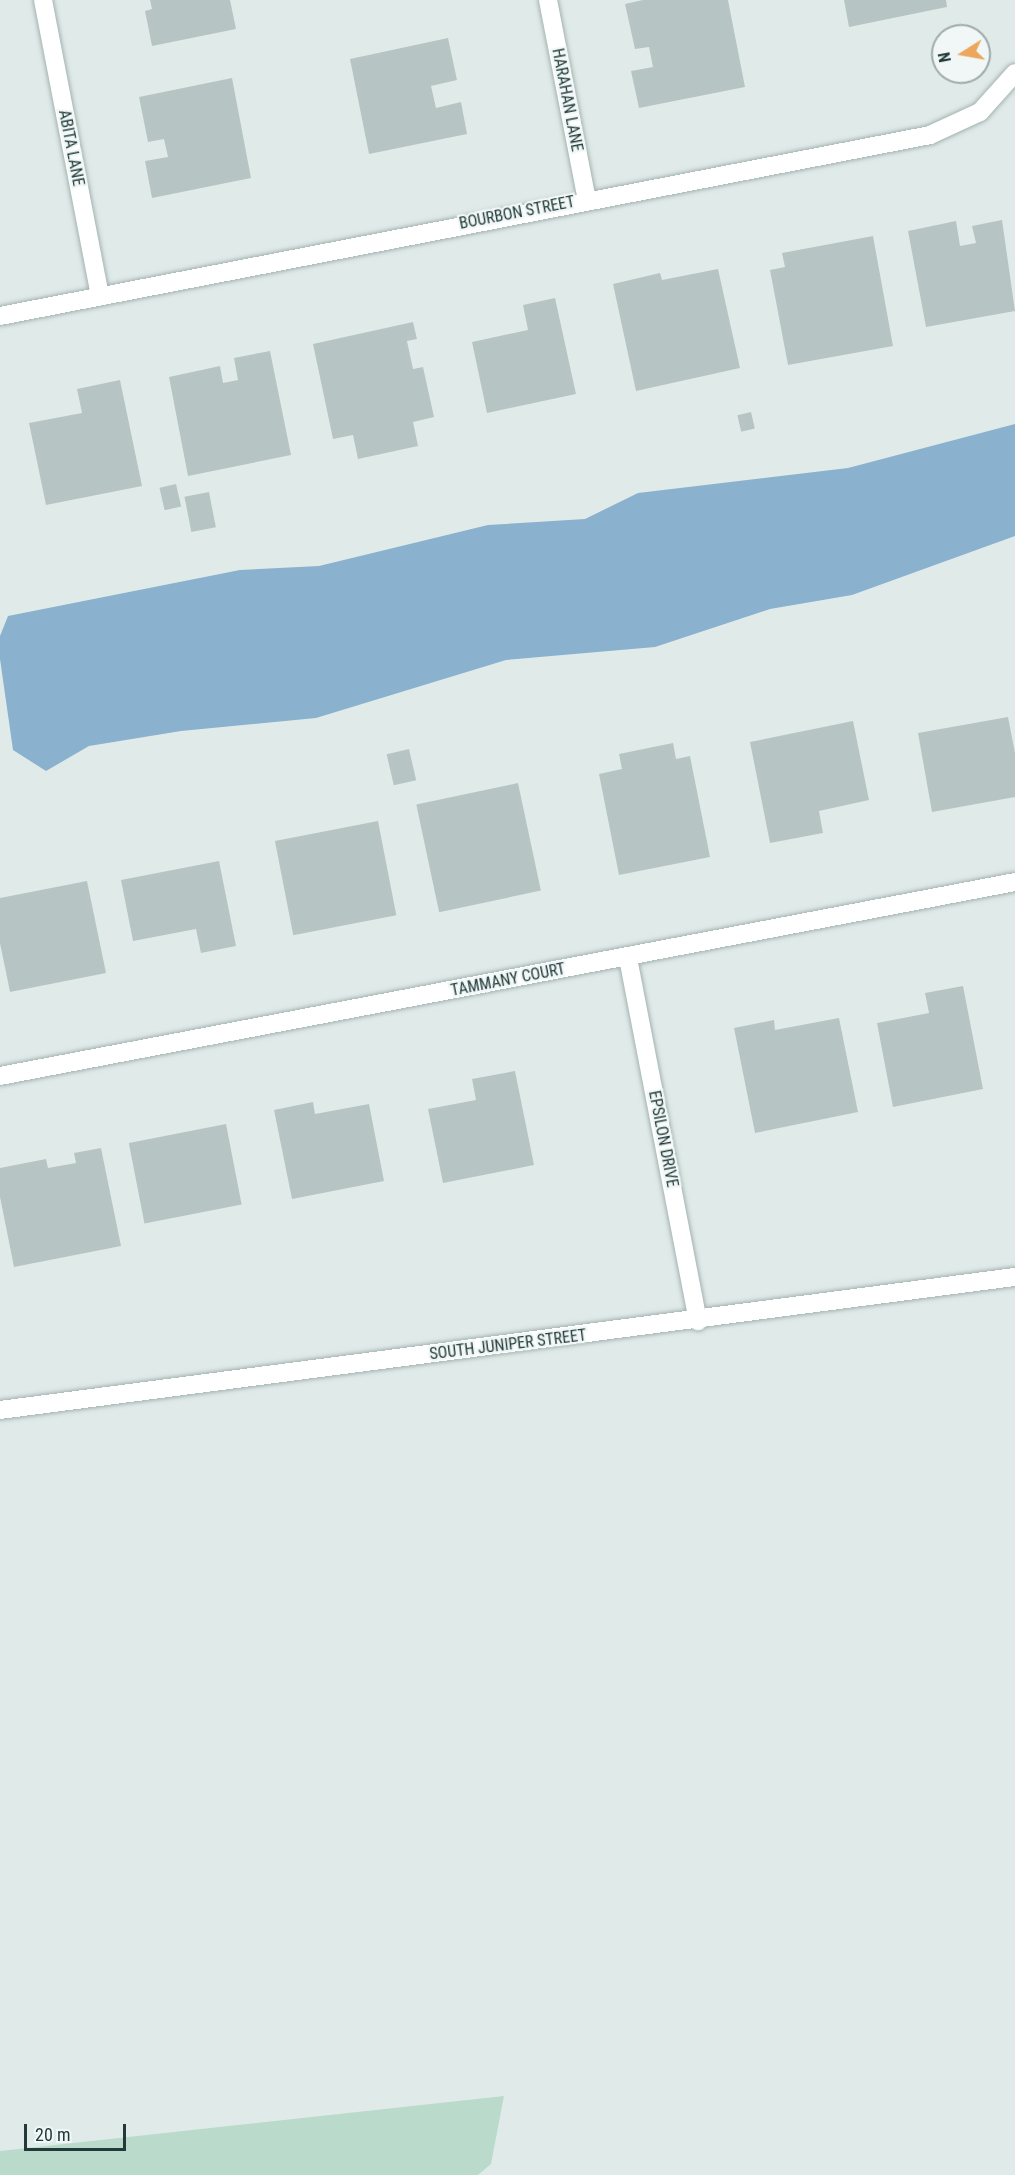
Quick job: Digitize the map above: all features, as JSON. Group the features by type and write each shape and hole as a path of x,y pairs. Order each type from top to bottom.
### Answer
{"street":[{"name":"ABITA LANE","path":"43,0 100,296"},
{"name":"HARAHAN LANE","path":"548,0 586,200"},
{"name":"BOURBON STREET","path":"0,316 586,200 930,135 980,112 1015,74"},
{"name":"TAMMANY COURT","path":"0,1076 628,958 1015,882"},
{"name":"EPSILON DRIVE","path":"628,958 698,1321"},
{"name":"SOUTH JUNIPER STREET","path":"0,1410 698,1321 1015,1277"}],"green space":[{"path":"504,2096 491,2164 478,2175 0,2175 0,2151"}],"water":[{"path":"1015,424 1015,536 852,595 770,609 655,647 506,660 316,718 181,731 89,746 46,771 13,750 0,659 0,636 8,616 240,570 319,566 488,525 585,519 638,493 848,468"}],"building":[{"path":"150,0 230,0 236,29 152,46 145,11 152,9"},
{"path":"643,0 728,0 745,87 639,108 631,71 653,67 649,47 635,49 625,4"},
{"path":"844,0 946,0 947,7 849,27"},
{"path":"448,38 457,80 431,86 436,108 461,102 467,134 369,154 350,59"},
{"path":"232,78 251,178 152,198 145,161 168,157 164,139 148,142 139,97"},
{"path":"1002,220 1015,311 926,327 908,231 956,221 960,246 976,243 972,226"},
{"path":"873,236 893,346 788,365 770,270 785,267 782,253"},
{"path":"718,269 740,368 636,391 613,284 660,273 662,280"},
{"path":"555,298 576,394 487,413 472,342 528,330 523,305"},
{"path":"413,322 417,339 407,341 413,369 423,367 434,417 413,422 418,446 358,459 353,435 333,439 313,344"},
{"path":"270,351 291,455 188,476 169,377 220,366 223,383 238,380 234,358"},
{"path":"120,380 142,486 46,505 29,423 82,413 77,389"},
{"path":"751,412 755,429 741,432 737,415"},
{"path":"176,484 181,506 165,510 159,488"},
{"path":"209,492 216,527 191,532 184,497"},
{"path":"1008,717 1015,753 1015,797 932,812 918,733"},
{"path":"853,721 869,800 819,811 823,833 770,843 750,742"},
{"path":"673,743 676,759 690,756 710,857 619,875 599,774 622,769 619,754"},
{"path":"409,749 416,780 394,785 387,754"},
{"path":"518,783 541,891 439,912 416,805"},
{"path":"378,821 396,915 293,935 275,841"},
{"path":"219,861 236,946 201,953 196,929 133,941 121,880"},
{"path":"87,881 106,973 10,992 0,943 0,898"},
{"path":"963,986 983,1089 893,1107 877,1023 929,1013 925,993"},
{"path":"839,1018 858,1112 755,1133 734,1028 774,1020 775,1030"},
{"path":"515,1071 534,1165 443,1183 428,1109 476,1100 472,1079"},
{"path":"313,1102 315,1114 369,1104 384,1181 292,1199 274,1110"},
{"path":"226,1124 242,1204 144,1223 129,1143"},
{"path":"101,1148 121,1246 14,1267 0,1197 0,1168 46,1159 48,1168 76,1163 74,1153"}]}
